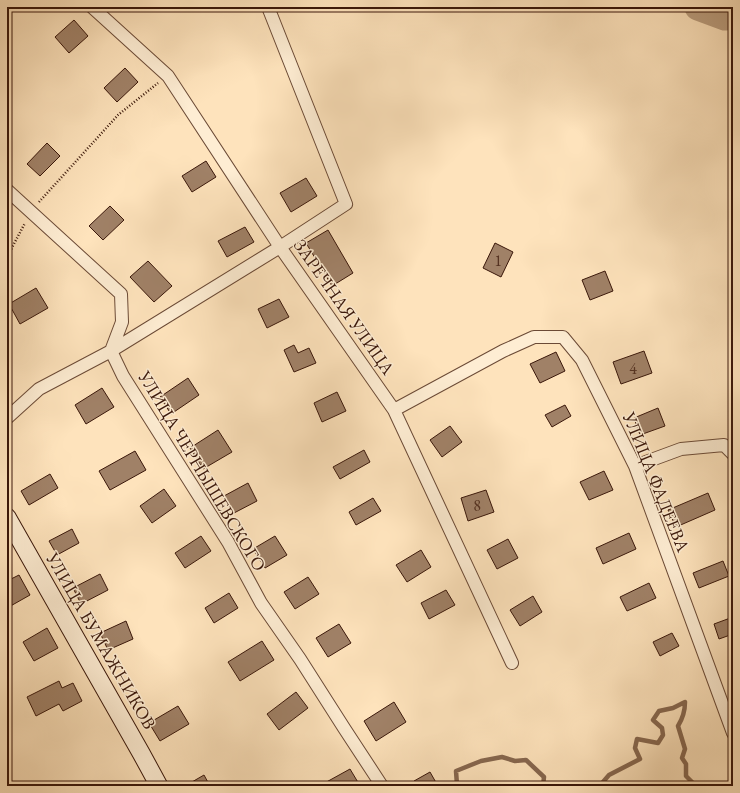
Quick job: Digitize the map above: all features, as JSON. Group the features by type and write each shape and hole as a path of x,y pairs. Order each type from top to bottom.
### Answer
{"street":[{"name":"ЗАРЕЧНАЯ УЛИЦА","path":"92,7 168,76 280,247 394,410 512,663"},
{"path":"7,418 39,389 111,351 280,247 346,204 268,7"},
{"path":"7,190 122,294 122,322 111,351"},
{"name":"УЛИЦА ФАДЕЕВА","path":"394,410 503,351 534,337 563,337 582,360 635,466 733,733"},
{"name":"УЛИЦА ЧЕРНЫШЕВСКОГО","path":"111,351 123,376 228,542 261,603 300,659 382,786"},
{"path":"635,466 681,449 724,445 733,454"},
{"name":"УЛИЦА БУМАЖНИКОВ","path":"7,517 159,786"}],"path":[{"path":"7,257 30,212 118,115 168,76"}],"building":[{"path":"74,20 88,36 69,53 55,37"},
{"path":"125,68 138,82 117,102 104,88"},
{"path":"47,143 60,156 40,176 27,164"},
{"path":"206,161 216,177 192,192 182,176"},
{"path":"306,178 317,196 291,212 280,193"},
{"path":"110,206 124,220 103,240 89,226"},
{"path":"245,227 254,242 227,257 218,241"},
{"path":"328,230 353,273 332,286 306,243"},
{"path":"495,243 513,252 501,277 483,268"},
{"path":"148,261 172,286 154,302 130,277"},
{"path":"605,271 613,291 590,300 582,280"},
{"path":"36,288 48,308 20,324 9,304"},
{"path":"279,299 289,317 267,328 258,309"},
{"path":"294,345 298,353 309,348 316,363 294,372 284,350"},
{"path":"644,351 652,373 621,384 613,362"},
{"path":"556,352 565,371 540,383 530,364"},
{"path":"188,378 199,395 171,414 160,397"},
{"path":"102,388 114,407 86,424 75,405"},
{"path":"337,392 346,411 322,422 314,403"},
{"path":"565,405 571,416 552,427 545,415"},
{"path":"658,408 665,426 640,435 634,418"},
{"path":"450,426 462,442 442,457 430,440"},
{"path":"218,430 232,452 203,469 190,448"},
{"path":"364,450 370,462 340,479 333,467"},
{"path":"135,451 146,470 110,490 99,471"},
{"path":"604,471 613,490 589,500 580,482"},
{"path":"50,474 58,488 29,505 21,491"},
{"path":"248,483 257,501 234,513 224,496"},
{"path":"164,489 176,506 152,523 140,506"},
{"path":"486,490 494,512 468,521 461,498"},
{"path":"708,493 715,510 676,527 668,510"},
{"path":"373,498 381,511 356,525 349,512"},
{"path":"72,529 79,543 57,555 49,541"},
{"path":"629,533 636,549 603,564 596,548"},
{"path":"201,536 211,551 185,568 175,553"},
{"path":"275,536 287,555 265,568 253,549"},
{"path":"508,539 518,558 497,569 487,550"},
{"path":"421,550 431,567 407,582 396,565"},
{"path":"723,561 729,576 699,588 693,573"},
{"path":"100,574 108,590 81,604 73,588"},
{"path":"19,575 30,595 7,608 7,581"},
{"path":"308,577 319,594 295,609 284,592"},
{"path":"649,583 656,598 627,611 620,597"},
{"path":"446,590 455,605 429,619 421,603"},
{"path":"229,593 238,608 214,623 205,608"},
{"path":"533,596 542,612 520,626 510,610"},
{"path":"733,617 733,634 719,639 714,624"},
{"path":"126,621 133,639 108,650 100,633"},
{"path":"339,624 351,643 328,657 316,638"},
{"path":"47,628 58,648 34,661 23,642"},
{"path":"672,633 679,646 660,656 653,642"},
{"path":"262,641 274,660 240,681 228,662"},
{"path":"59,681 62,688 73,683 82,701 63,711 59,704 36,716 27,697"},
{"path":"296,692 308,708 279,730 267,714"},
{"path":"394,702 406,722 376,741 364,721"},
{"path":"178,706 189,724 160,741 149,723"},
{"path":"350,769 359,784 354,786 321,785"},
{"path":"430,772 438,786 417,786 414,781"},
{"path":"204,775 210,786 185,786"}],"waterway":[{"path":"698,7 725,17 733,16"},
{"path":"605,786 603,782 609,775 640,759 635,748 637,739 658,743 663,735 662,728 653,720 659,711 673,708 685,702 685,708 678,726 685,749 682,758 686,764 686,776 696,786"},
{"path":"468,786 457,785 456,771 481,761 502,757 515,761 526,760 544,777 543,786"}]}
